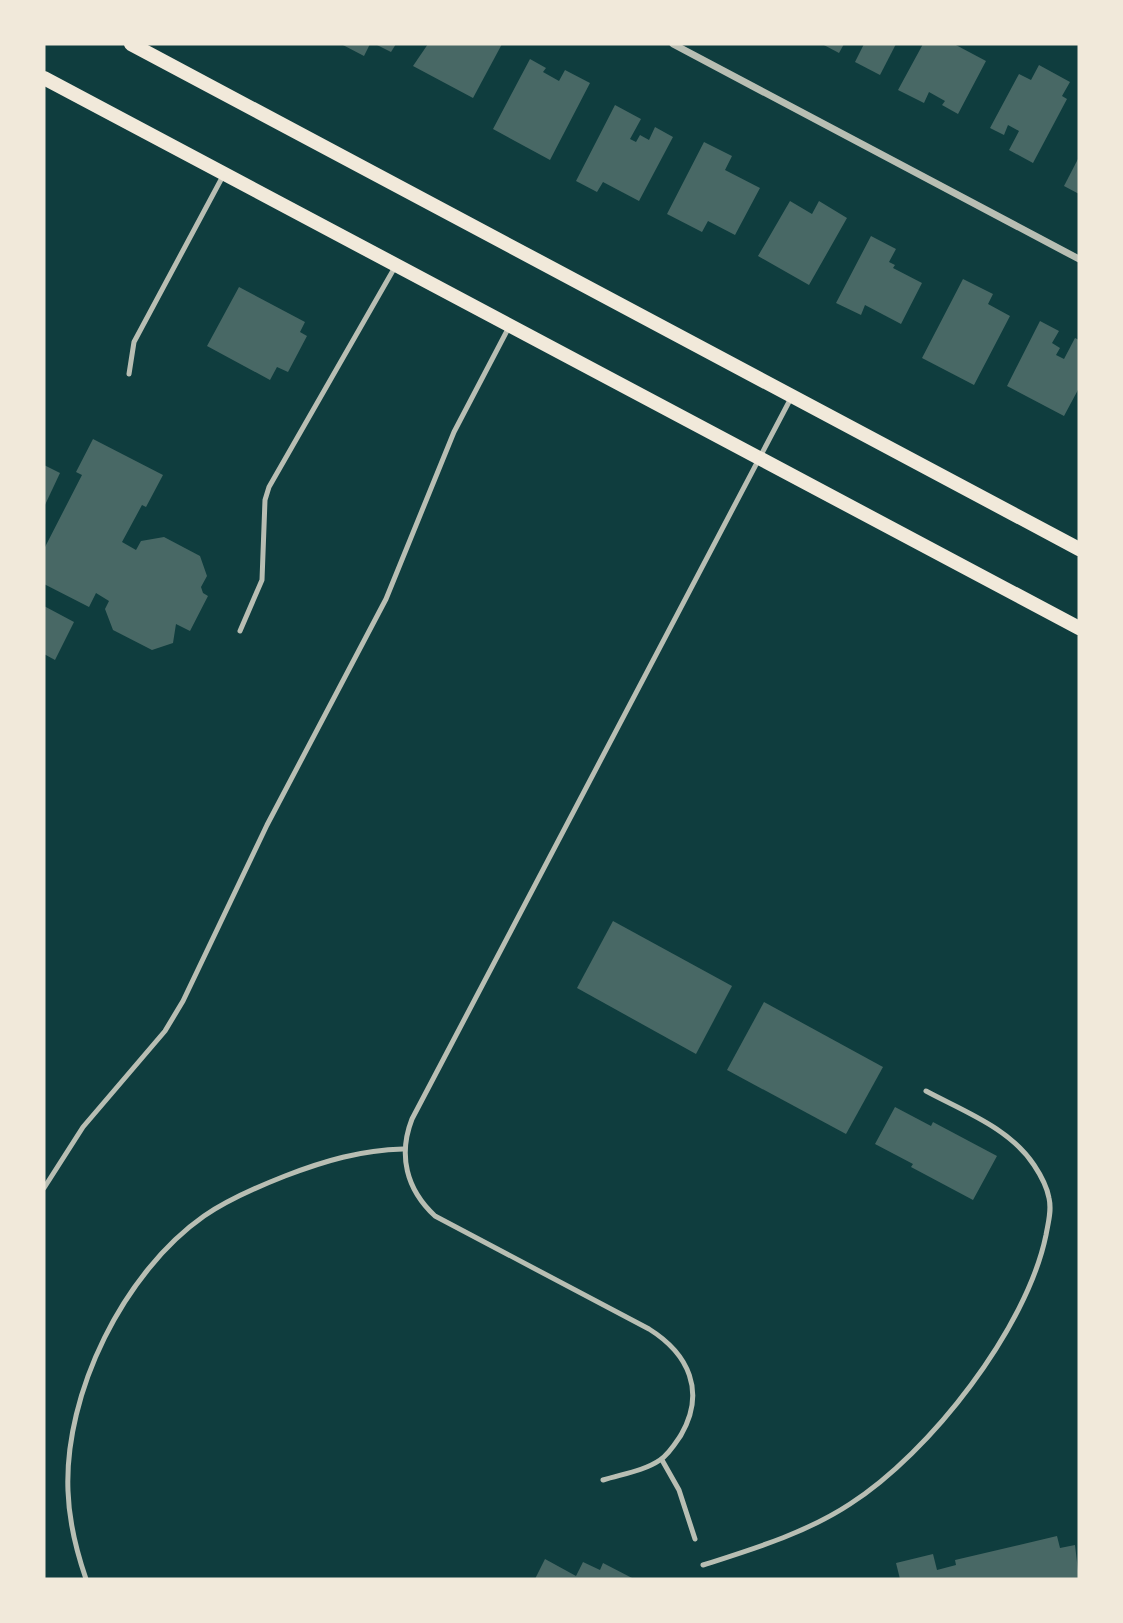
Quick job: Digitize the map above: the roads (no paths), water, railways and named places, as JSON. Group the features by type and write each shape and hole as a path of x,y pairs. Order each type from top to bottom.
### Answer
{"main road":[{"path":"131,44 1079,549"},
{"path":"44,78 1079,628"}],"street":[{"path":"673,44 1079,259"}],"lane":[{"path":"129,374 134,342 223,174"},
{"path":"240,631 262,580 265,500 279,467 396,265"},
{"path":"44,1188 83,1127 165,1031 183,1001 267,825 386,599 454,432 510,325"},
{"path":"603,1479 662,1460 685,1428 693,1403 693,1382 678,1352 649,1329 436,1216 415,1192 404,1163 403,1149 412,1119 793,395"},
{"path":"703,1565 794,1533 849,1506 881,1482 954,1407 1027,1296 1041,1256 1050,1214 1043,1181 1020,1146 1001,1131 926,1091"},
{"path":"86,1579 69,1512 72,1437 88,1379 102,1344 140,1279 165,1249 204,1216 251,1190 348,1155 403,1149"},
{"path":"662,1460 679,1490 695,1539"}]}
